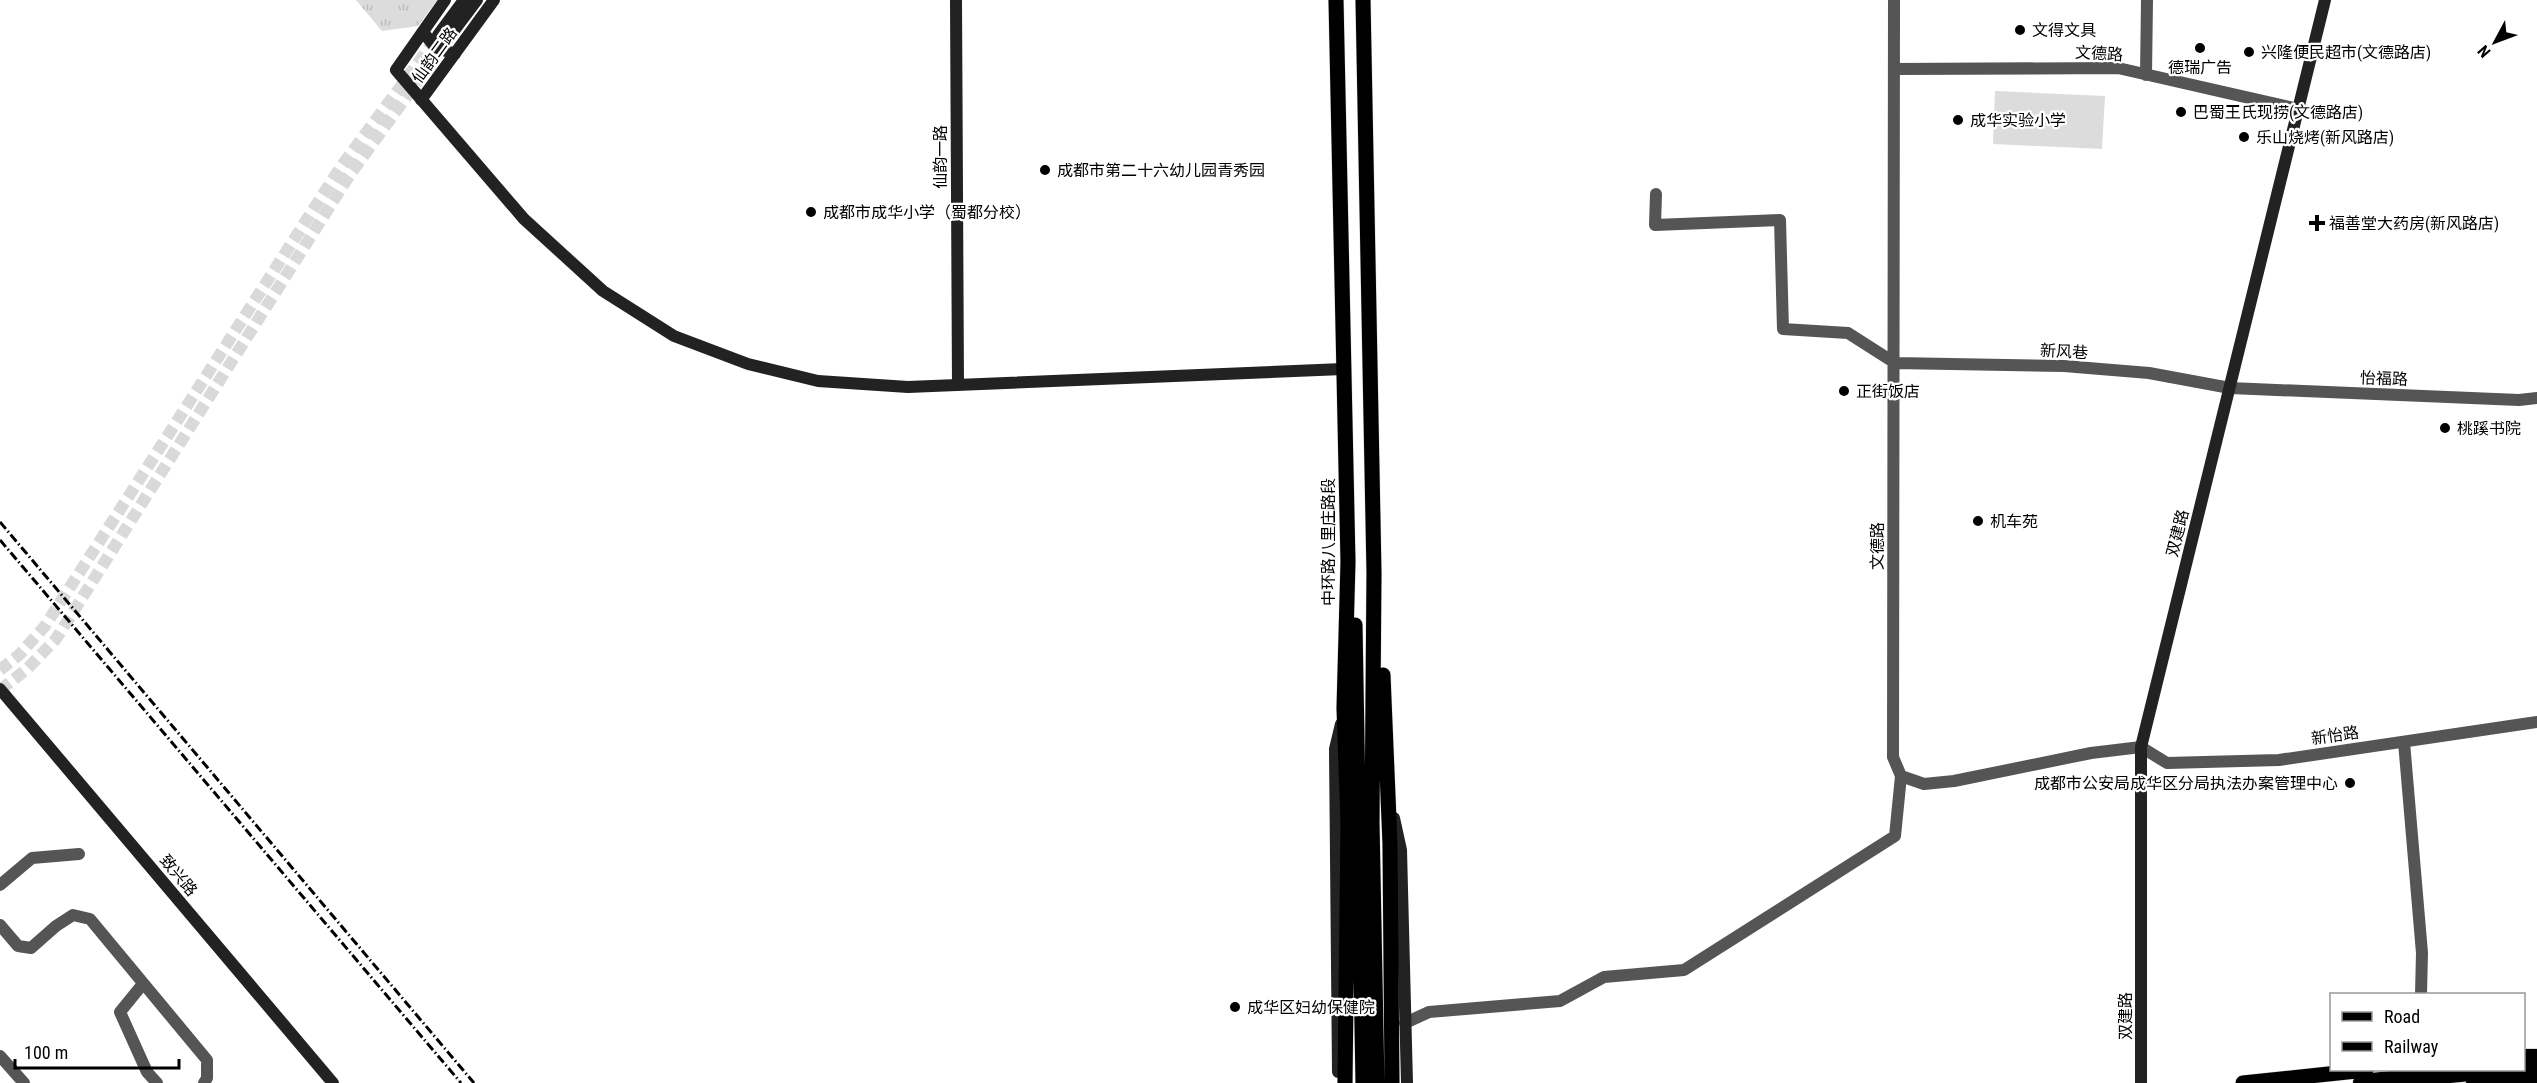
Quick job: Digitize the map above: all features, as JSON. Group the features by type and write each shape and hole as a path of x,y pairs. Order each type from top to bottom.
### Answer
{"highway":[{"path":"2362,1083 2479,1071"},
{"path":"2458,1083 2537,1074"}],"main road":[{"name":"中环路八里庄路段","path":"1336,0 1348,562 1344,708 1360,822 1377,1083"},
{"name":"中环路八里庄路段","path":"1345,1083 1374,573 1363,0"},
{"path":"1348,562 1355,614 1363,1083"},
{"path":"1374,573 1382,652 1390,844 1392,1083"},
{"path":"2243,1083 2357,1071"}],"street":[{"name":"仙韵二路","path":"445,0 396,70 421,100 494,0"},
{"name":"仙韵二路","path":"464,0 443,38 477,0"},
{"name":"仙韵一路","path":"956,0 958,385"},
{"name":"文德路","path":"1894,0 1893,757 1901,776"},
{"path":"2146,75 2147,0"},
{"name":"双建路","path":"2141,1083 2141,747 2325,0"},
{"path":"423,32 435,47 454,54"},
{"name":"文德路","path":"1894,69 2118,68 2298,109"},
{"path":"421,100 524,219 603,291 674,336 748,364 818,381 908,387 1343,369"},
{"path":"1656,194 1655,225 1780,220 1783,329 1848,333 1895,363"},
{"name":"新风巷","path":"1895,363 2064,366 2149,373 2230,387"},
{"name":"怡福路","path":"2230,387 2519,400 2537,398"},
{"name":"致兴路","path":"2,697 333,1083"},
{"path":"1338,1083 1335,748 1344,708"},
{"name":"新怡路","path":"2141,747 2167,763 2279,760 2537,722"},
{"path":"2404,742 2422,953 2421,993"},
{"path":"1405,1023 1429,1012 1560,1001 1604,976 1684,970 1895,836 1901,776 1924,784 1954,781 2091,753 2141,747"},
{"path":"1388,792 1401,849 1407,1083"},
{"path":"0,885 32,858 79,854"},
{"path":"0,925 18,946 31,948 56,926 73,915 90,919 109,939 142,985 207,1060 207,1078 204,1083"},
{"path":"142,985 120,1012 147,1072 157,1083"},
{"path":"0,1056 24,1083"}],"green space":[{"path":"356,0 437,0 418,26 382,31"},
{"path":"1995,91 2105,96 2102,149 1993,144"}],"tunnel":[{"path":"0,670 19,655 45,626 340,168 438,36"},
{"path":"0,690 27,669 56,639 349,176 447,41"}],"railway":[{"path":"0,522 474,1083"},
{"path":"0,540 461,1083"}],"place":[{"name":"文得文具","path":"2020,30"},
{"name":"德瑞广告","path":"2200,48"},
{"name":"兴隆便民超市(文德路店)","path":"2249,52"},
{"name":"巴蜀王氏现捞(文德路店)","path":"2181,112"},
{"name":"成华实验小学","path":"1958,120"},
{"name":"乐山烧烤(新风路店)","path":"2244,137"},
{"name":"成都市第二十六幼儿园青秀园","path":"1045,170"},
{"name":"成都市成华小学（蜀都分校）","path":"811,212"},
{"name":"福善堂大药房(新风路店)","path":"2317,223"},
{"name":"正街饭店","path":"1844,391"},
{"name":"桃蹊书院","path":"2445,428"},
{"name":"机车苑","path":"1978,521"},
{"name":"成都市公安局成华区分局执法办案管理中心","path":"2350,783"},
{"name":"成华区妇幼保健院","path":"1235,1007"}]}
